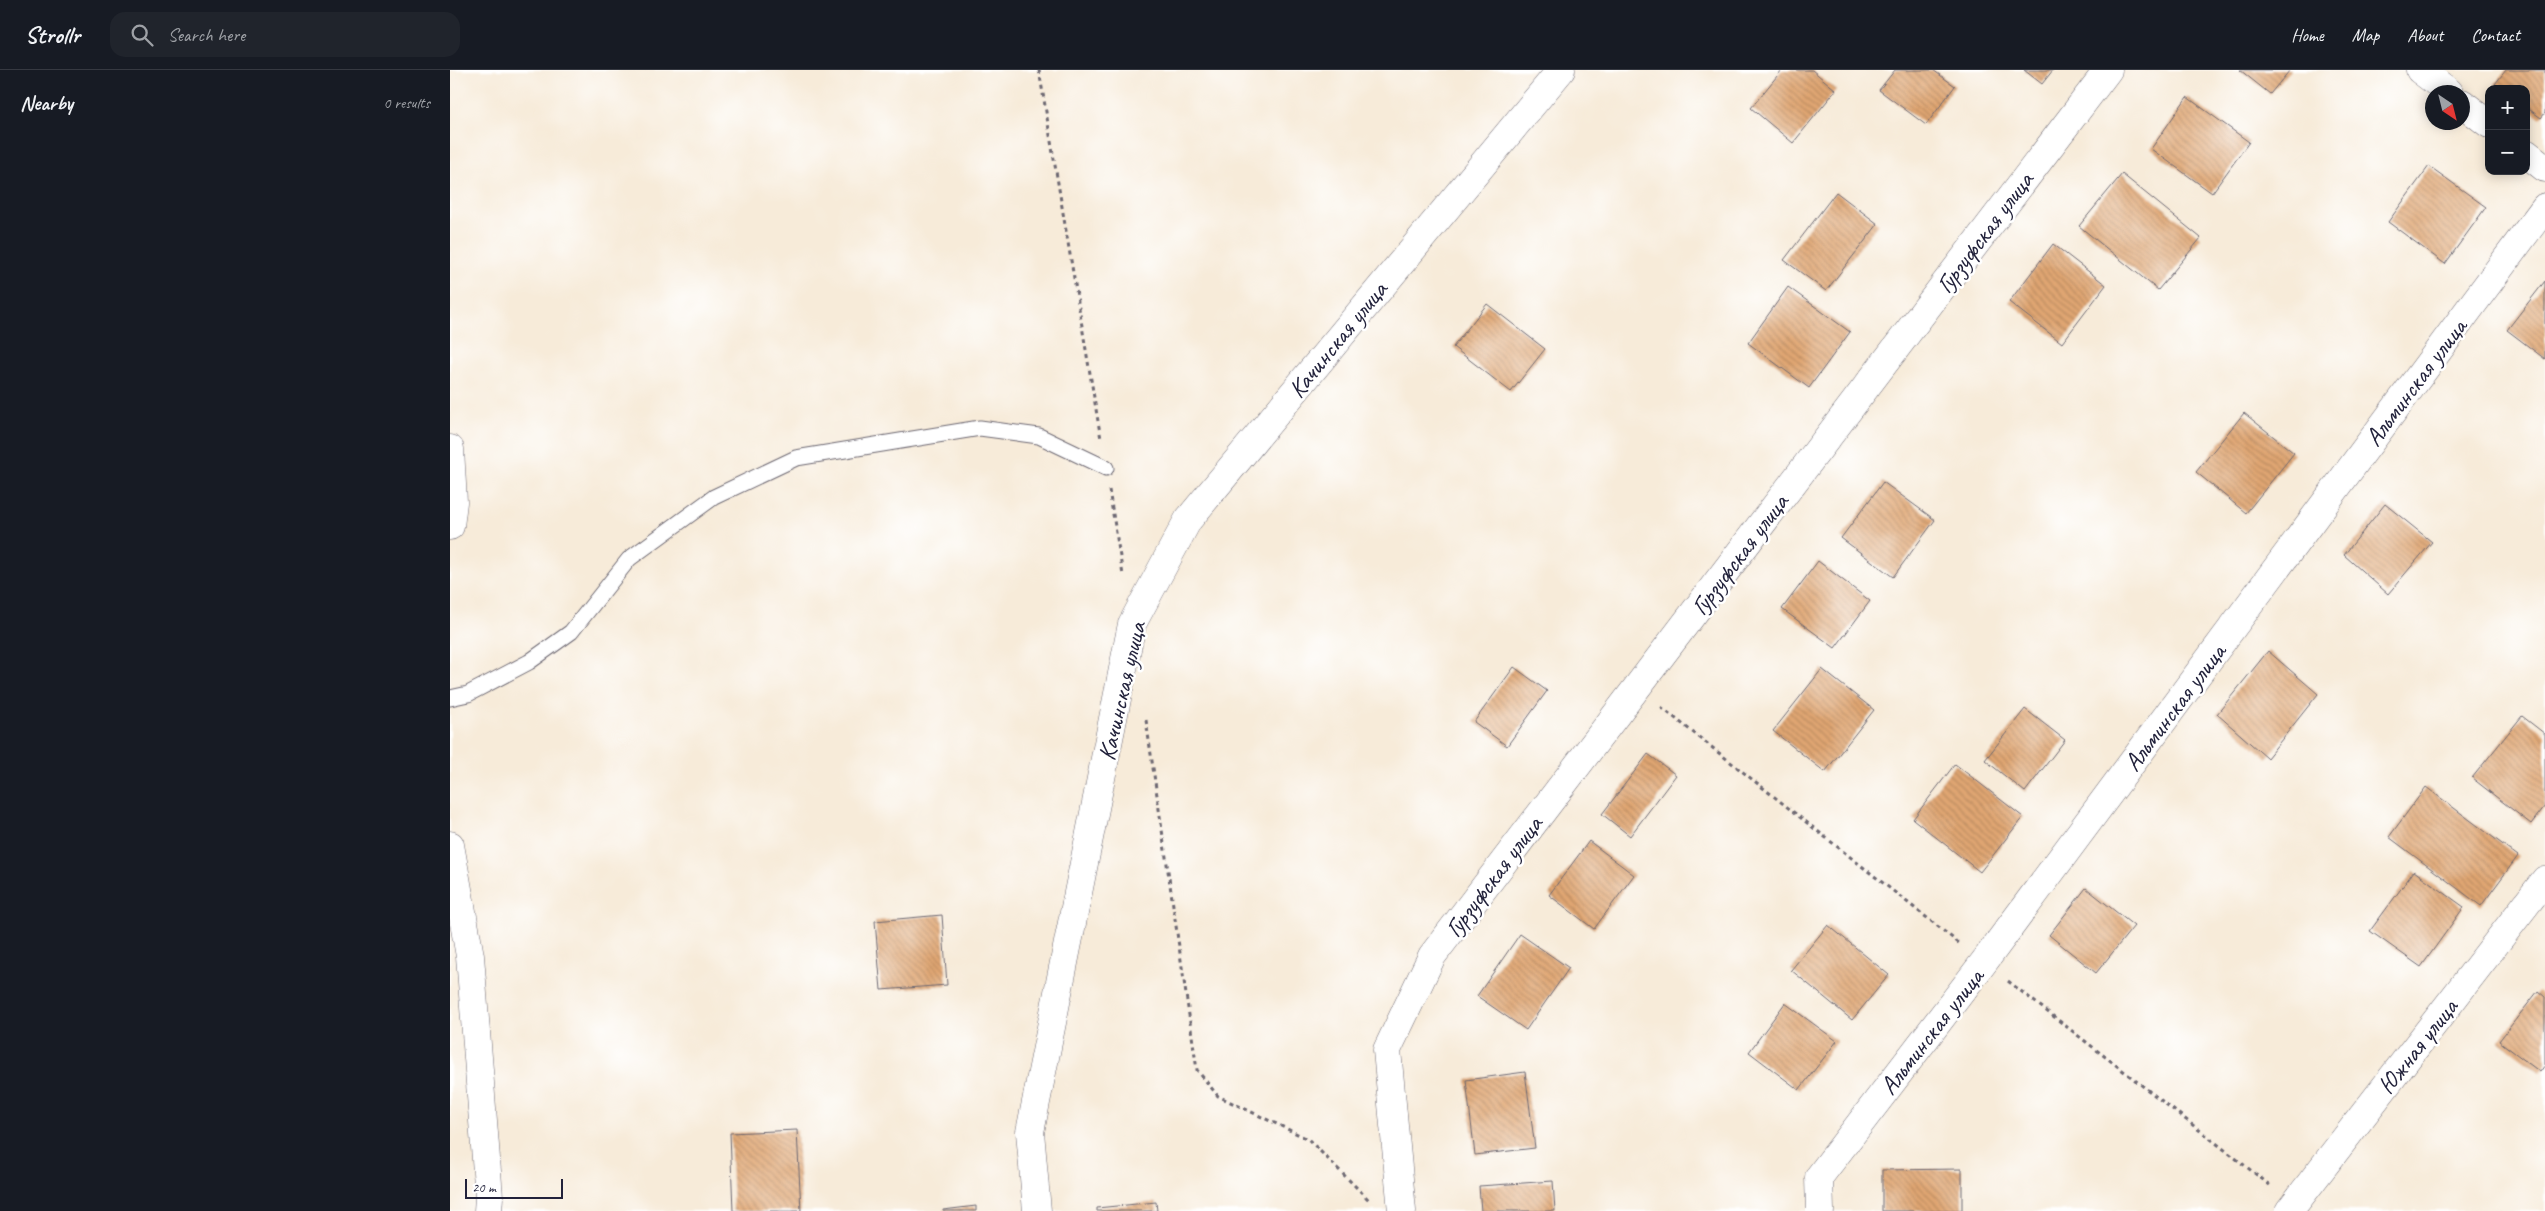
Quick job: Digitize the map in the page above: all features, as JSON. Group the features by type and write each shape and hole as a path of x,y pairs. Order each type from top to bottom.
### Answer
{"street":[{"name":"Качинская улица","path":"1037,1211 1030,1132 1132,624 1188,520 1561,70"},
{"name":"Гурзуфская улица","path":"1402,1211 1386,1050 1432,956 2108,70"},
{"path":"2420,70 2440,85"},
{"path":"2470,109 2485,121"},
{"path":"2530,156 2545,168"},
{"name":"Альминская улица","path":"1820,1211 1819,1177 1984,962 2545,207"},
{"path":"450,449 454,502 450,526"},
{"path":"450,845 470,956 489,1197 488,1211"},
{"name":"Южная улица","path":"2289,1211 2545,880"}],"lane":[{"path":"450,698 468,694 529,662 571,632 629,560 714,497 796,458 980,428 1039,436 1106,468"}],"building":[{"path":"1782,70 1812,70 1836,90 1793,143 1751,108"},
{"path":"1895,70 1933,70 1955,86 1926,125 1879,90"},
{"path":"2024,70 2053,70 2042,84"},
{"path":"2240,70 2290,70 2270,94"},
{"path":"2506,70 2545,70 2545,113 2541,118 2530,110 2530,85 2495,84"},
{"path":"2187,97 2249,142 2212,193 2151,149"},
{"path":"2429,166 2486,207 2445,264 2388,222"},
{"path":"2122,174 2201,238 2158,290 2079,226"},
{"path":"1836,192 1878,224 1826,291 1784,260"},
{"path":"2053,244 2106,285 2062,343 2009,302"},
{"path":"2545,281 2545,359 2507,330"},
{"path":"1788,287 1850,332 1809,388 1748,343"},
{"path":"1487,304 1545,349 1511,392 1453,347"},
{"path":"2244,413 2294,453 2246,513 2196,472"},
{"path":"1883,482 1935,520 1893,577 1841,538"},
{"path":"2385,504 2432,542 2388,594 2344,555"},
{"path":"1818,561 1870,601 1835,648 1782,609"},
{"path":"2268,651 2318,694 2267,758 2217,714"},
{"path":"1514,667 1547,691 1507,746 1474,722"},
{"path":"1822,669 1874,710 1825,772 1773,731"},
{"path":"2025,709 2065,740 2025,792 1985,760"},
{"path":"2522,716 2545,734 2545,806 2531,824 2472,778"},
{"path":"1648,754 1676,775 1630,836 1602,814"},
{"path":"1955,764 2023,817 1980,872 1913,819"},
{"path":"2426,787 2518,856 2481,906 2389,837"},
{"path":"1589,841 1634,875 1594,929 1549,895"},
{"path":"2414,871 2464,907 2421,967 2370,931"},
{"path":"2086,888 2134,926 2096,973 2049,935"},
{"path":"942,915 947,985 881,990 875,921"},
{"path":"1828,925 1889,975 1852,1020 1791,970"},
{"path":"1520,934 1569,968 1526,1030 1477,996"},
{"path":"2538,991 2545,997 2545,1065 2540,1072 2499,1041"},
{"path":"1785,1003 1837,1041 1799,1090 1749,1052"},
{"path":"1525,1072 1535,1148 1475,1155 1466,1080"},
{"path":"797,1130 801,1211 733,1211 730,1133"},
{"path":"1962,1169 1962,1211 1882,1211 1882,1170"},
{"path":"1553,1181 1555,1211 1481,1211 1479,1186"},
{"path":"1156,1202 1157,1211 1097,1211 1097,1208"},
{"path":"976,1206 976,1211 943,1211 943,1210"}]}
